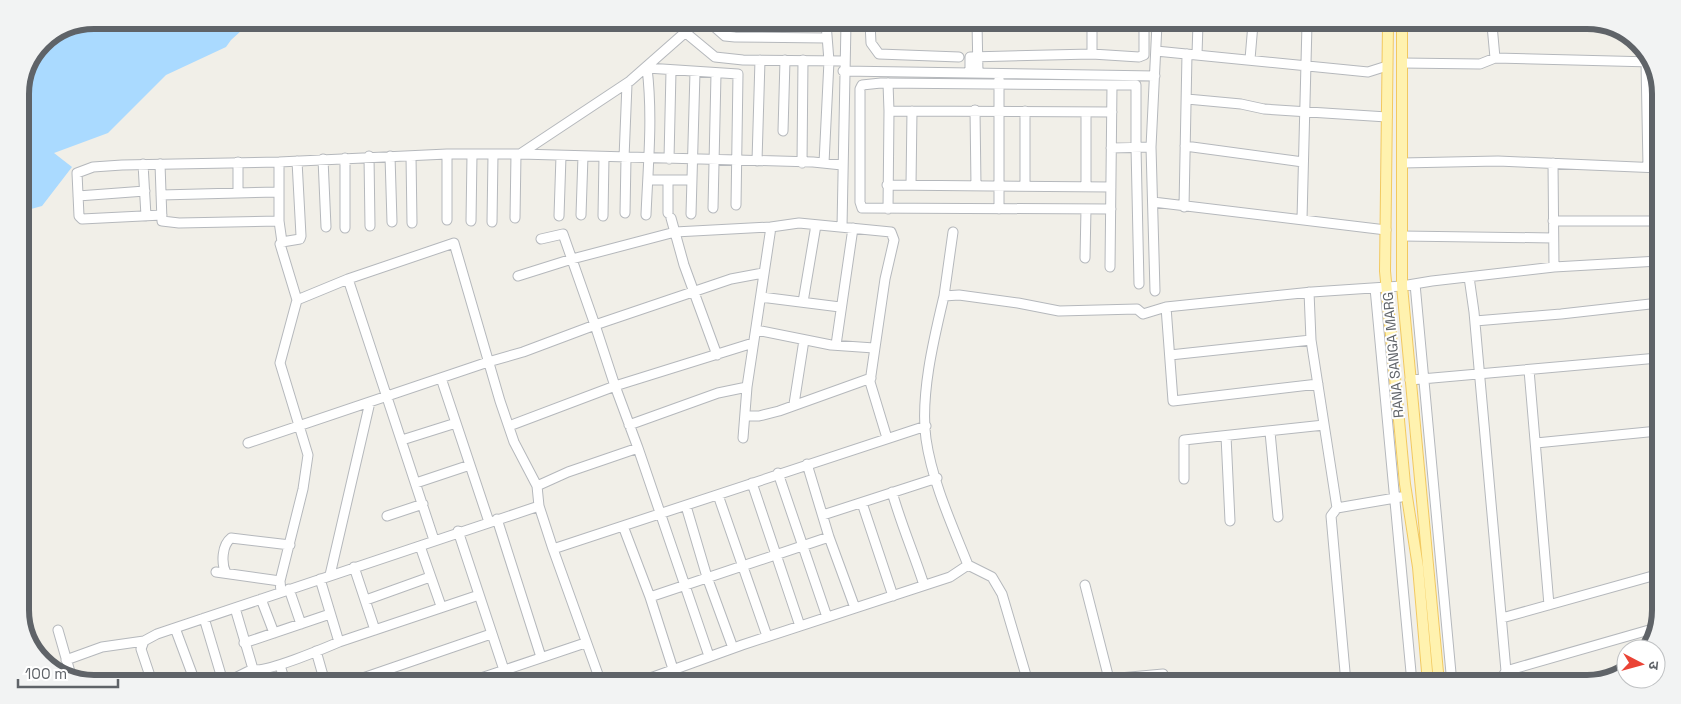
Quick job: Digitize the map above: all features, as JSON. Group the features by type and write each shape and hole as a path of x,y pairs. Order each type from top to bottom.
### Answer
{"main road":[{"name":"RANA SANGA MARG","path":"1388,29 1387,286 1408,496 1418,567 1427,675"},
{"name":"RANA SANGA MARG","path":"1402,29 1402,286 1438,675"}],"street":[{"path":"518,154 627,84 691,29"},
{"path":"717,29 725,36 735,37 826,38"},
{"path":"824,163 829,61 826,29"},
{"path":"842,227 843,71 846,29"},
{"path":"870,29 871,43 879,54 959,57"},
{"path":"974,73 978,56 977,29"},
{"path":"1092,29 1092,54"},
{"path":"978,56 1092,54 1143,57 1144,29"},
{"path":"1155,291 1151,147 1157,29"},
{"path":"1197,54 1198,29"},
{"path":"1250,59 1253,29"},
{"path":"1302,219 1307,29"},
{"path":"1492,29 1495,58"},
{"path":"686,34 715,57 760,60 844,61"},
{"path":"1156,51 1368,72 1387,66"},
{"path":"1184,207 1187,54"},
{"path":"1402,63 1480,64 1495,58 1644,62"},
{"path":"757,161 760,60"},
{"path":"783,131 785,60"},
{"path":"802,162 803,60"},
{"path":"647,68 738,74 736,205"},
{"path":"646,214 650,95 647,68"},
{"path":"669,159 670,71"},
{"path":"843,71 1155,76"},
{"path":"691,214 691,160 695,72"},
{"path":"1648,167 1649,73"},
{"path":"713,208 716,74"},
{"path":"999,74 999,209"},
{"path":"888,83 888,209"},
{"path":"1111,209 862,208 860,202 860,149 862,85 888,83 1136,85 1139,284"},
{"path":"624,214 627,84"},
{"path":"1110,267 1112,85"},
{"path":"1187,100 1387,117"},
{"path":"975,110 976,186"},
{"path":"889,111 1112,112"},
{"path":"911,185 912,111"},
{"path":"1025,111 1025,186"},
{"path":"1086,112 1086,187"},
{"path":"1185,146 1303,162"},
{"path":"1111,148 1151,147"},
{"path":"843,149 860,149"},
{"path":"162,215 82,219 79,216 77,173 93,167 143,164 279,162 369,156 447,154 738,160 842,165"},
{"path":"447,154 447,220"},
{"path":"515,218 518,154"},
{"path":"471,221 472,155"},
{"path":"492,222 494,155"},
{"path":"369,156 370,226"},
{"path":"390,156 392,222"},
{"path":"411,156 412,223"},
{"path":"559,216 561,156"},
{"path":"581,215 582,156"},
{"path":"603,216 604,157"},
{"path":"345,158 345,228"},
{"path":"323,159 326,228"},
{"path":"282,242 300,239 301,236 296,161"},
{"path":"1402,163 1498,161 1652,167"},
{"path":"238,162 238,194"},
{"path":"279,162 278,221 282,242 280,244 297,300 280,363 308,455 308,466 280,581 301,624"},
{"path":"1553,163 1554,268"},
{"path":"143,164 146,216"},
{"path":"160,164 162,221 179,223 278,221"},
{"path":"648,180 691,180"},
{"path":"668,180 670,216 684,265 717,355"},
{"path":"887,185 1111,187"},
{"path":"78,196 145,191"},
{"path":"161,195 278,192"},
{"path":"1153,202 1386,230"},
{"path":"1085,258 1086,209"},
{"path":"1553,221 1652,221"},
{"path":"518,276 572,259 675,232 771,228 799,223 890,232 894,240 874,348 871,378 873,393 887,438"},
{"path":"802,302 816,225"},
{"path":"743,438 747,387 771,228"},
{"path":"836,345 840,307 853,228"},
{"path":"953,232 926,397 926,438 937,478 968,565 992,577 1002,594 1026,675"},
{"path":"541,239 563,234 684,586 710,656"},
{"path":"1402,236 1553,238"},
{"path":"297,300 348,279 454,243 488,362 509,426 521,458 533,475 537,486 539,506 585,643 598,675"},
{"path":"944,296 959,295 1059,311 1137,309 1143,314 1166,307 1309,292 1402,286 1554,268 1652,261"},
{"path":"248,443 488,362 523,352 595,325 732,279 763,273"},
{"path":"1468,277 1475,320 1502,618 1506,671 1504,675"},
{"path":"348,279 434,540"},
{"path":"1415,284 1451,675"},
{"path":"1375,288 1411,675"},
{"path":"1309,292 1311,340 1337,508"},
{"path":"760,296 840,307"},
{"path":"1475,320 1561,314 1652,304"},
{"path":"1166,307 1173,401 1318,384"},
{"path":"756,330 836,345 874,348"},
{"path":"794,404 804,340"},
{"path":"1170,355 1311,340"},
{"path":"509,426 615,386 753,343"},
{"path":"1410,380 1480,376 1652,359"},
{"path":"1529,370 1549,604"},
{"path":"441,378 470,465 493,520 541,657"},
{"path":"746,416 759,416 871,378"},
{"path":"630,425 718,393 747,387"},
{"path":"330,575 370,402"},
{"path":"402,440 456,423"},
{"path":"1184,479 1184,440 1324,425"},
{"path":"553,549 686,506 778,473 926,426"},
{"path":"1536,443 1652,431"},
{"path":"1270,432 1278,517"},
{"path":"1226,436 1230,521"},
{"path":"537,486 568,472 638,448"},
{"path":"807,464 829,537 855,608"},
{"path":"416,483 470,465"},
{"path":"778,473 827,617"},
{"path":"823,515 937,478"},
{"path":"752,483 800,626"},
{"path":"892,492 898,515 924,585"},
{"path":"718,495 767,636"},
{"path":"1345,675 1331,516 1337,508 1408,496"},
{"path":"862,503 893,596"},
{"path":"388,516 423,504"},
{"path":"66,660 102,647 144,641 204,618 539,506"},
{"path":"686,506 733,648"},
{"path":"623,526 650,597 673,669"},
{"path":"458,532 504,670"},
{"path":"650,597 829,537"},
{"path":"226,573 222,557 228,540 231,538 290,545"},
{"path":"420,546 441,606"},
{"path":"658,675 767,636 950,577 968,565"},
{"path":"354,567 375,630"},
{"path":"216,572 280,581"},
{"path":"1502,618 1652,576"},
{"path":"366,600 430,577"},
{"path":"320,579 339,642"},
{"path":"1085,585 1108,675"},
{"path":"241,675 253,669 257,671 280,665 441,606 479,595"},
{"path":"262,599 274,633"},
{"path":"235,608 253,669"},
{"path":"244,643 330,614"},
{"path":"204,618 222,675"},
{"path":"175,628 193,675"},
{"path":"58,630 69,670"},
{"path":"1506,671 1649,630"},
{"path":"372,675 491,634"},
{"path":"144,641 142,649 150,675"},
{"path":"490,675 585,643"},
{"path":"316,651 323,675"},
{"path":"280,665 283,675"}],"water":[{"path":"93,29 243,29 226,47 166,75 108,133 54,153 72,167 42,206 29,210 29,89 31,77 40,57 57,40 81,30"}]}
